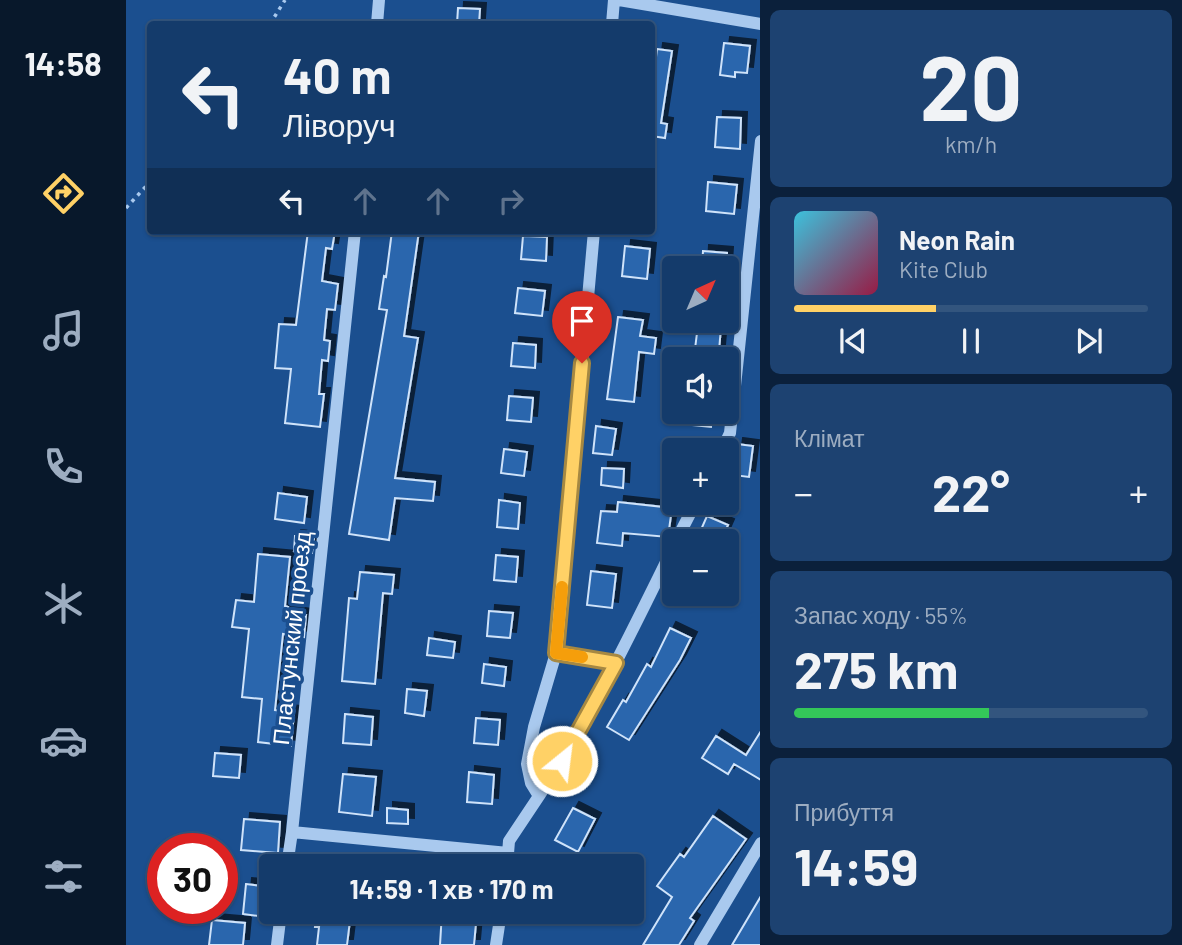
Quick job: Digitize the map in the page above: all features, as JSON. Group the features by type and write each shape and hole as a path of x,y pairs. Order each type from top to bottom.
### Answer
{"street":[{"path":"377,21 379,0"},
{"path":"612,21 616,0 760,24"},
{"path":"728,438 760,141"},
{"name":"Пластунский проезд","path":"289,854 355,235"},
{"path":"539,796 531,783 527,764 534,727 556,653 594,235"},
{"path":"292,832 508,853 509,841 562,761 616,663 662,570"},
{"path":"556,653 616,663"},
{"path":"700,945 760,842"},
{"path":"276,945 279,924"},
{"path":"496,945 499,924"}],"path":[{"path":"272,21 285,0"},
{"path":"126,208 147,184"}],"building":[{"path":"458,8 480,9 479,21 457,21"},
{"path":"724,43 750,46 747,73 735,72 735,77 720,75"},
{"path":"657,49 672,51 661,123 667,124 665,138 655,137"},
{"path":"717,117 741,118 740,149 715,147"},
{"path":"708,182 737,185 734,214 706,211"},
{"path":"307,235 334,235 332,249 326,248 322,281 338,284 335,310 327,309 324,340 330,341 328,361 322,360 319,394 324,394 320,427 285,423 291,369 275,368 279,324 296,325"},
{"path":"391,235 418,235 404,336 418,338 395,478 435,482 433,501 395,498 389,540 349,534 387,310 379,309 384,276 386,277"},
{"path":"523,236 547,237 546,261 521,259"},
{"path":"625,246 650,249 647,279 622,276"},
{"path":"703,251 727,253 727,256 703,256"},
{"path":"518,288 545,291 542,316 515,313"},
{"path":"618,317 643,320 640,336 656,338 654,354 639,352 634,402 607,399"},
{"path":"697,333 720,333 719,347 695,347"},
{"path":"513,343 536,345 535,368 511,366"},
{"path":"509,396 533,398 531,422 507,420"},
{"path":"683,424 711,424 711,427"},
{"path":"596,426 616,429 612,455 593,453"},
{"path":"739,444 753,446 749,477 739,476"},
{"path":"504,449 527,452 524,476 501,473"},
{"path":"602,468 624,469 623,488 601,485"},
{"path":"278,493 307,497 304,523 275,519"},
{"path":"499,500 520,503 518,529 497,527"},
{"path":"618,502 662,507 662,515 671,515 669,529 662,529 662,536 623,533 622,546 597,543 601,511 617,512"},
{"path":"707,516 728,525 726,529 701,529"},
{"path":"295,536 314,538 312,553 294,551"},
{"path":"258,554 290,557 285,606 288,607 287,612 306,615 304,637 283,634 275,710 294,712 291,746 258,742 262,699 242,697 249,629 232,627 236,600 254,602"},
{"path":"496,555 518,557 516,582 494,580"},
{"path":"591,571 616,574 612,608 587,605"},
{"path":"360,572 394,575 392,594 383,593 375,684 342,681 349,598 357,599"},
{"path":"489,611 513,613 510,638 487,636"},
{"path":"670,628 691,638 629,740 607,727 623,700 626,702 647,664 651,667"},
{"path":"429,638 455,642 453,658 427,655"},
{"path":"484,664 506,667 504,686 482,683"},
{"path":"407,689 427,691 424,716 405,713"},
{"path":"345,714 373,717 371,745 343,743"},
{"path":"476,718 500,720 498,745 474,743"},
{"path":"760,733 760,779 734,764 728,774 702,758 716,736 746,755"},
{"path":"215,753 241,755 239,778 213,776"},
{"path":"469,772 494,775 492,804 467,802"},
{"path":"343,774 376,777 372,816 339,812"},
{"path":"387,808 408,810 408,824 387,823"},
{"path":"573,808 595,819 578,852 555,840"},
{"path":"713,816 746,839 690,918 694,921 679,945 643,945 672,897 657,886 680,854 684,857"},
{"path":"244,819 280,822 278,853 241,850"},
{"path":"246,884 259,886 259,916 243,914"},
{"path":"760,898 760,945 732,945"},
{"path":"245,923 243,945 209,945 212,924"},
{"path":"315,924 350,924 347,945 317,945 319,927 315,927"},
{"path":"441,924 476,924 474,945 440,945"}],"slow traffic":[{"path":"562,587 556,653 582,657"}],"route":[{"path":"562,761 616,663 556,653 582,363"}]}
